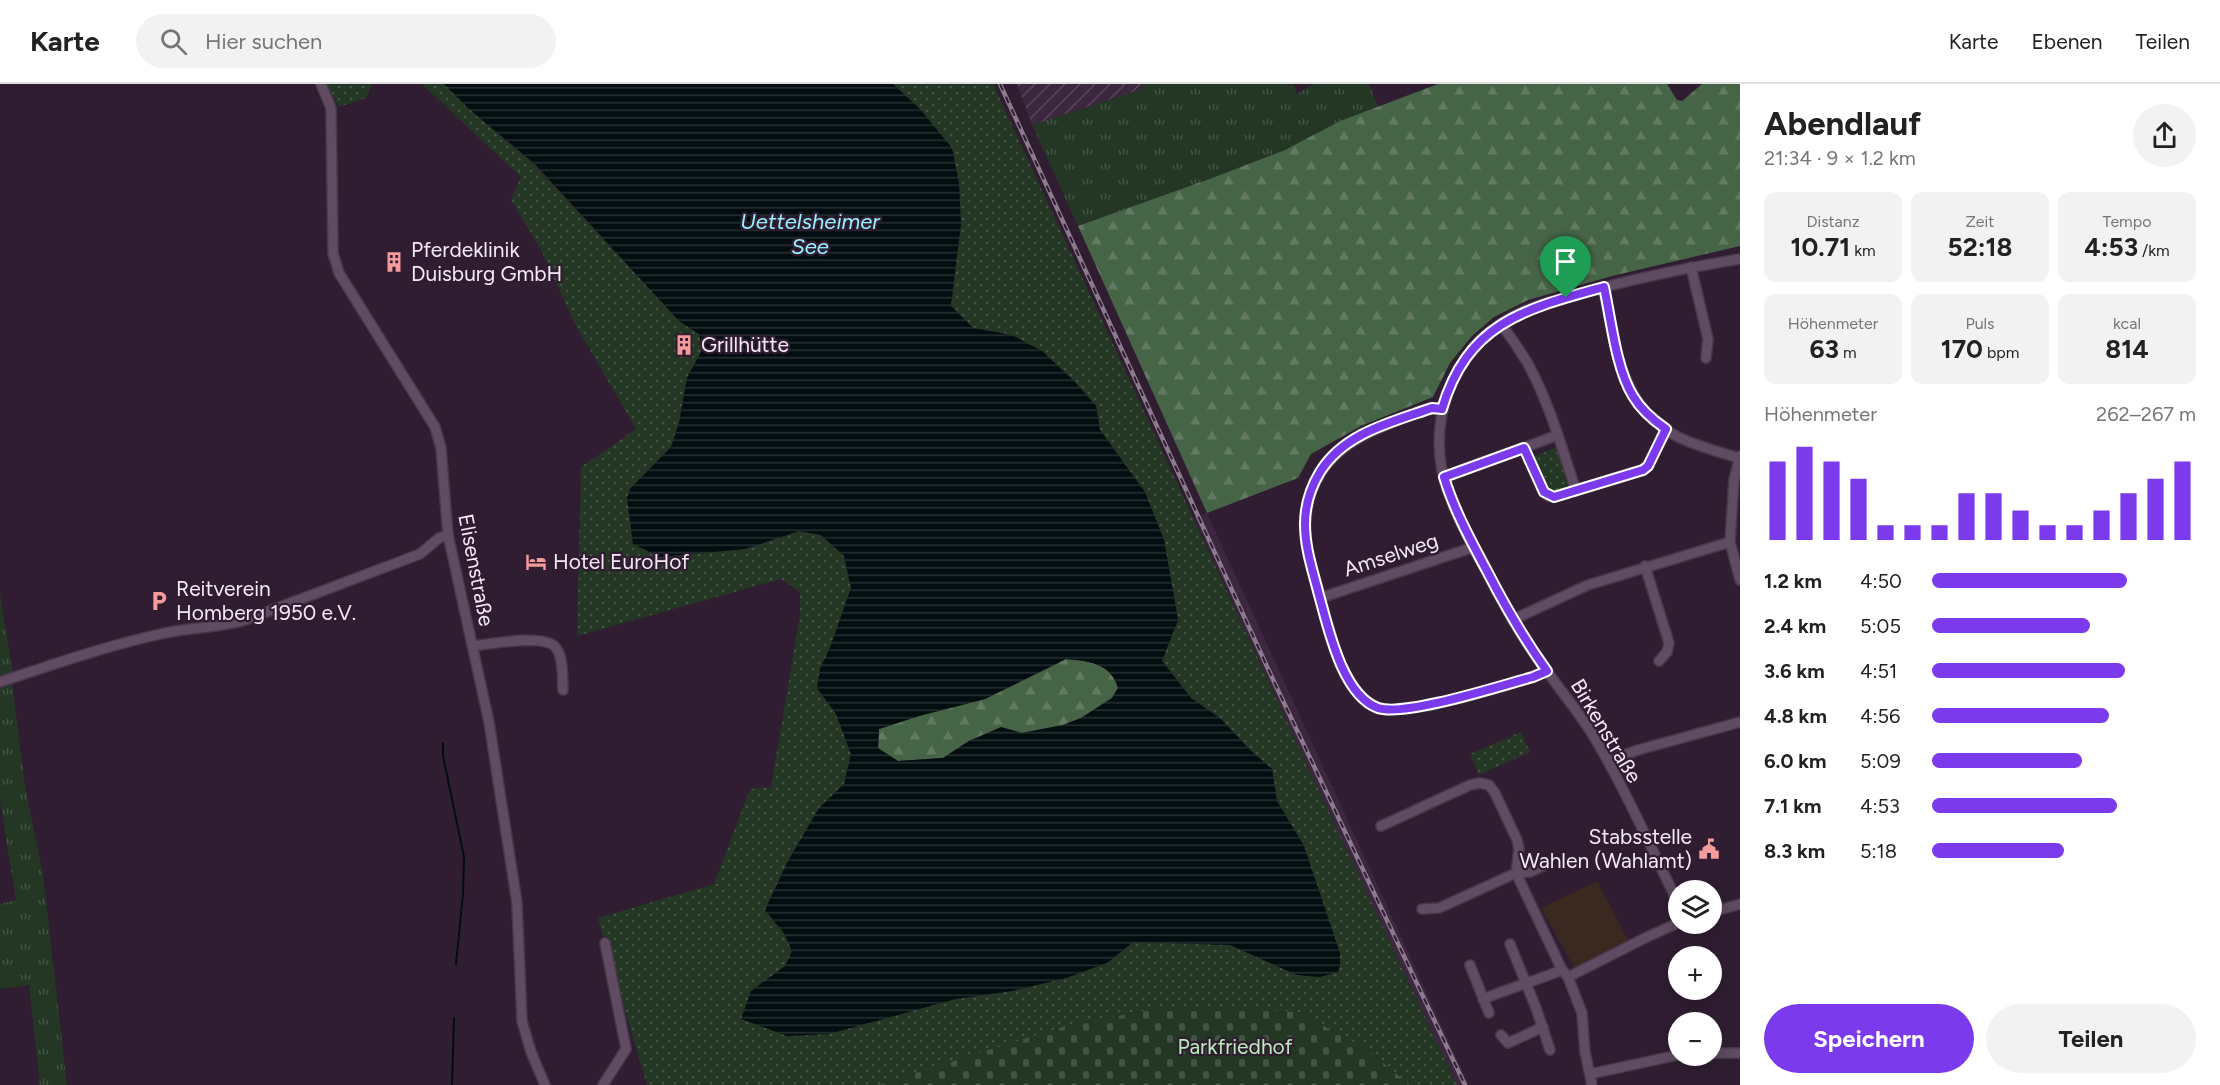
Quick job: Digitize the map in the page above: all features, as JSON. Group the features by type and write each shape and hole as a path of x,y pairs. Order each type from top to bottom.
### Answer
{"street":[{"name":"Elisenstraße","path":"321,84 331,108 335,264 438,434 448,535 489,722 517,903 522,1021 531,1052 545,1085"},
{"name":"Birkenstraße","path":"1668,883 1608,761 1574,707 1512,620 1451,499 1440,456 1442,409 1458,370 1476,346 1502,324 1533,308 1604,287 1691,267 1740,259"},
{"path":"1691,267 1708,339 1706,358"},
{"path":"1604,287 1622,371 1630,390 1644,411 1679,437 1739,457 1730,542 1740,580"},
{"path":"1502,324 1527,363 1558,435 1576,491"},
{"path":"1442,409 1432,408 1360,435 1339,450 1321,472 1312,490 1305,521 1306,541 1310,564 1342,666 1361,696 1379,708 1406,709 1513,683 1547,671"},
{"path":"1524,448 1544,492 1554,497 1643,470 1648,466 1666,429"},
{"path":"1444,477 1558,435"},
{"path":"0,682 135,640 248,620 420,554 439,538 448,535"},
{"path":"1512,620 1588,585 1730,542"},
{"name":"Amselweg","path":"1320,598 1474,547"},
{"path":"1645,567 1669,643 1667,652 1659,661"},
{"path":"472,646 535,640 549,642 559,652 563,690"},
{"path":"1608,761 1638,750 1740,722"},
{"path":"1381,826 1470,785 1480,783 1489,785 1517,840 1519,849 1516,873 1582,1013 1585,1052 1592,1085"},
{"path":"1422,909 1439,908 1516,873 1530,872 1543,866"},
{"path":"1722,909 1740,904"},
{"path":"1483,999 1520,984 1565,974 1668,928"},
{"path":"603,1085 626,1049 605,943"},
{"path":"1510,945 1536,1008 1550,1050"},
{"path":"1470,965 1489,1013"},
{"path":"1501,1035 1508,1043 1543,1027"},
{"path":"1722,1053 1740,1053"},
{"path":"1590,1074 1668,1057"}],"shaded area":[{"path":"1017,84 1141,84 1142,89 1032,125"},
{"path":"1207,513 1469,1085 1457,1085 1309,769 1194,517"},
{"path":"1597,881 1628,940 1575,969 1541,908"}],"green space":[{"path":"326,84 372,84 366,98 339,107"},
{"path":"422,84 444,84 469,109 534,164 679,321 699,333 702,350 687,378 679,423 671,447 630,489 627,498 634,544 660,557 745,549 799,531 821,535 844,556 851,588 820,669 817,688 836,714 851,754 844,784 819,808 787,863 765,910 784,933 792,951 786,966 773,977 956,999 1012,991 1066,978 1107,963 1133,942 1230,945 1297,975 1320,977 1340,965 1339,953 1304,846 1277,801 1272,769 1250,750 1221,719 1191,698 1162,661 1178,620 1164,540 1145,492 1100,430 1096,406 1012,335 973,328 951,306 952,148 893,84 993,84 1457,1085 1410,1085 1368,1050 1299,1012 1220,1008 1151,1010 1071,1024 879,1085 647,1085 598,918 714,884 750,789 771,787 800,615 800,592 781,579 577,636 581,467 636,429 576,326 540,248 511,200 521,177"},
{"path":"1141,84 1293,84 1297,94 1313,84 1369,84 1378,107 1340,121 1285,150 1078,226 1032,125 1142,89"},
{"path":"1438,84 1667,84 1677,100 1682,101 1702,84 1740,84 1740,246 1612,276 1528,300 1494,317 1472,336 1450,363 1433,397 1361,426 1311,454 1298,478 1207,513 1078,226 1285,150 1340,121"},
{"path":"1557,447 1569,483 1563,491 1555,493 1546,488 1532,457"},
{"path":"0,593 13,674 0,679"},
{"path":"1066,659 1090,662 1110,673 1118,688 1112,698 1081,718 1063,725 1022,733 1000,728 969,741 943,758 897,761 878,748 879,729 985,699"},
{"path":"12,681 25,787 43,874 67,1085 40,1085 29,985 0,989 0,904 16,900 0,801 0,685"},
{"path":"1521,732 1530,752 1479,775 1470,754"},
{"name":"Parkfriedhof","path":"1220,1008 1299,1012 1368,1050 1410,1085 861,1085 922,1070 1071,1024 1151,1010"}],"water":[{"name":"Uettelsheimer See","path":"444,84 893,84 920,109 952,148 959,183 961,224 951,306 973,328 1012,335 1042,351 1074,381 1096,406 1100,430 1145,492 1164,540 1178,620 1162,661 1191,698 1221,719 1250,750 1272,769 1277,801 1304,846 1340,953 1338,972 1320,977 1297,975 1230,945 1133,942 1107,963 1066,978 1012,991 956,999 829,1034 787,1036 741,1019 751,991 785,966 792,951 784,933 765,910 787,863 819,808 844,784 851,754 836,714 817,688 820,669 851,588 844,556 821,535 799,531 745,549 660,557 633,544 627,498 630,489 671,447 679,423 687,378 702,350 699,334 679,321 535,164 469,109","holes":["1066,659 1090,662 1110,673 1118,688 1112,698 1081,718 1063,725 1022,733 1001,727 969,741 943,758 898,761 878,748 879,729 985,699"]}],"waterway":[{"path":"443,743 443,756 464,857 456,964"},
{"path":"452,1085 454,1018"}],"railway":[{"path":"1000,84 1276,686 1465,1085"}],"place":[{"name":"Pferdeklinik Duisburg GmbH","path":"394,262"},
{"name":"Grillhütte","path":"684,345"},
{"name":"Hotel EuroHof","path":"536,562"},
{"name":"Reitverein Homberg 1950 e.V.","path":"159,601"},
{"name":"Stabsstelle Wahlen (Wahlamt)","path":"1709,849"}],"route":[{"path":"1604,287 1622,371 1627,384 1644,411 1666,429 1648,466 1643,470 1554,497 1544,492 1524,448 1444,477 1451,499 1512,620 1547,671 1533,677 1431,704 1406,709 1379,708 1361,696 1342,666 1310,564 1305,521 1308,501 1315,482 1333,456 1360,435 1432,408 1442,409 1458,370 1467,357 1476,346 1502,324 1533,308 1566,298 1604,287"}]}
